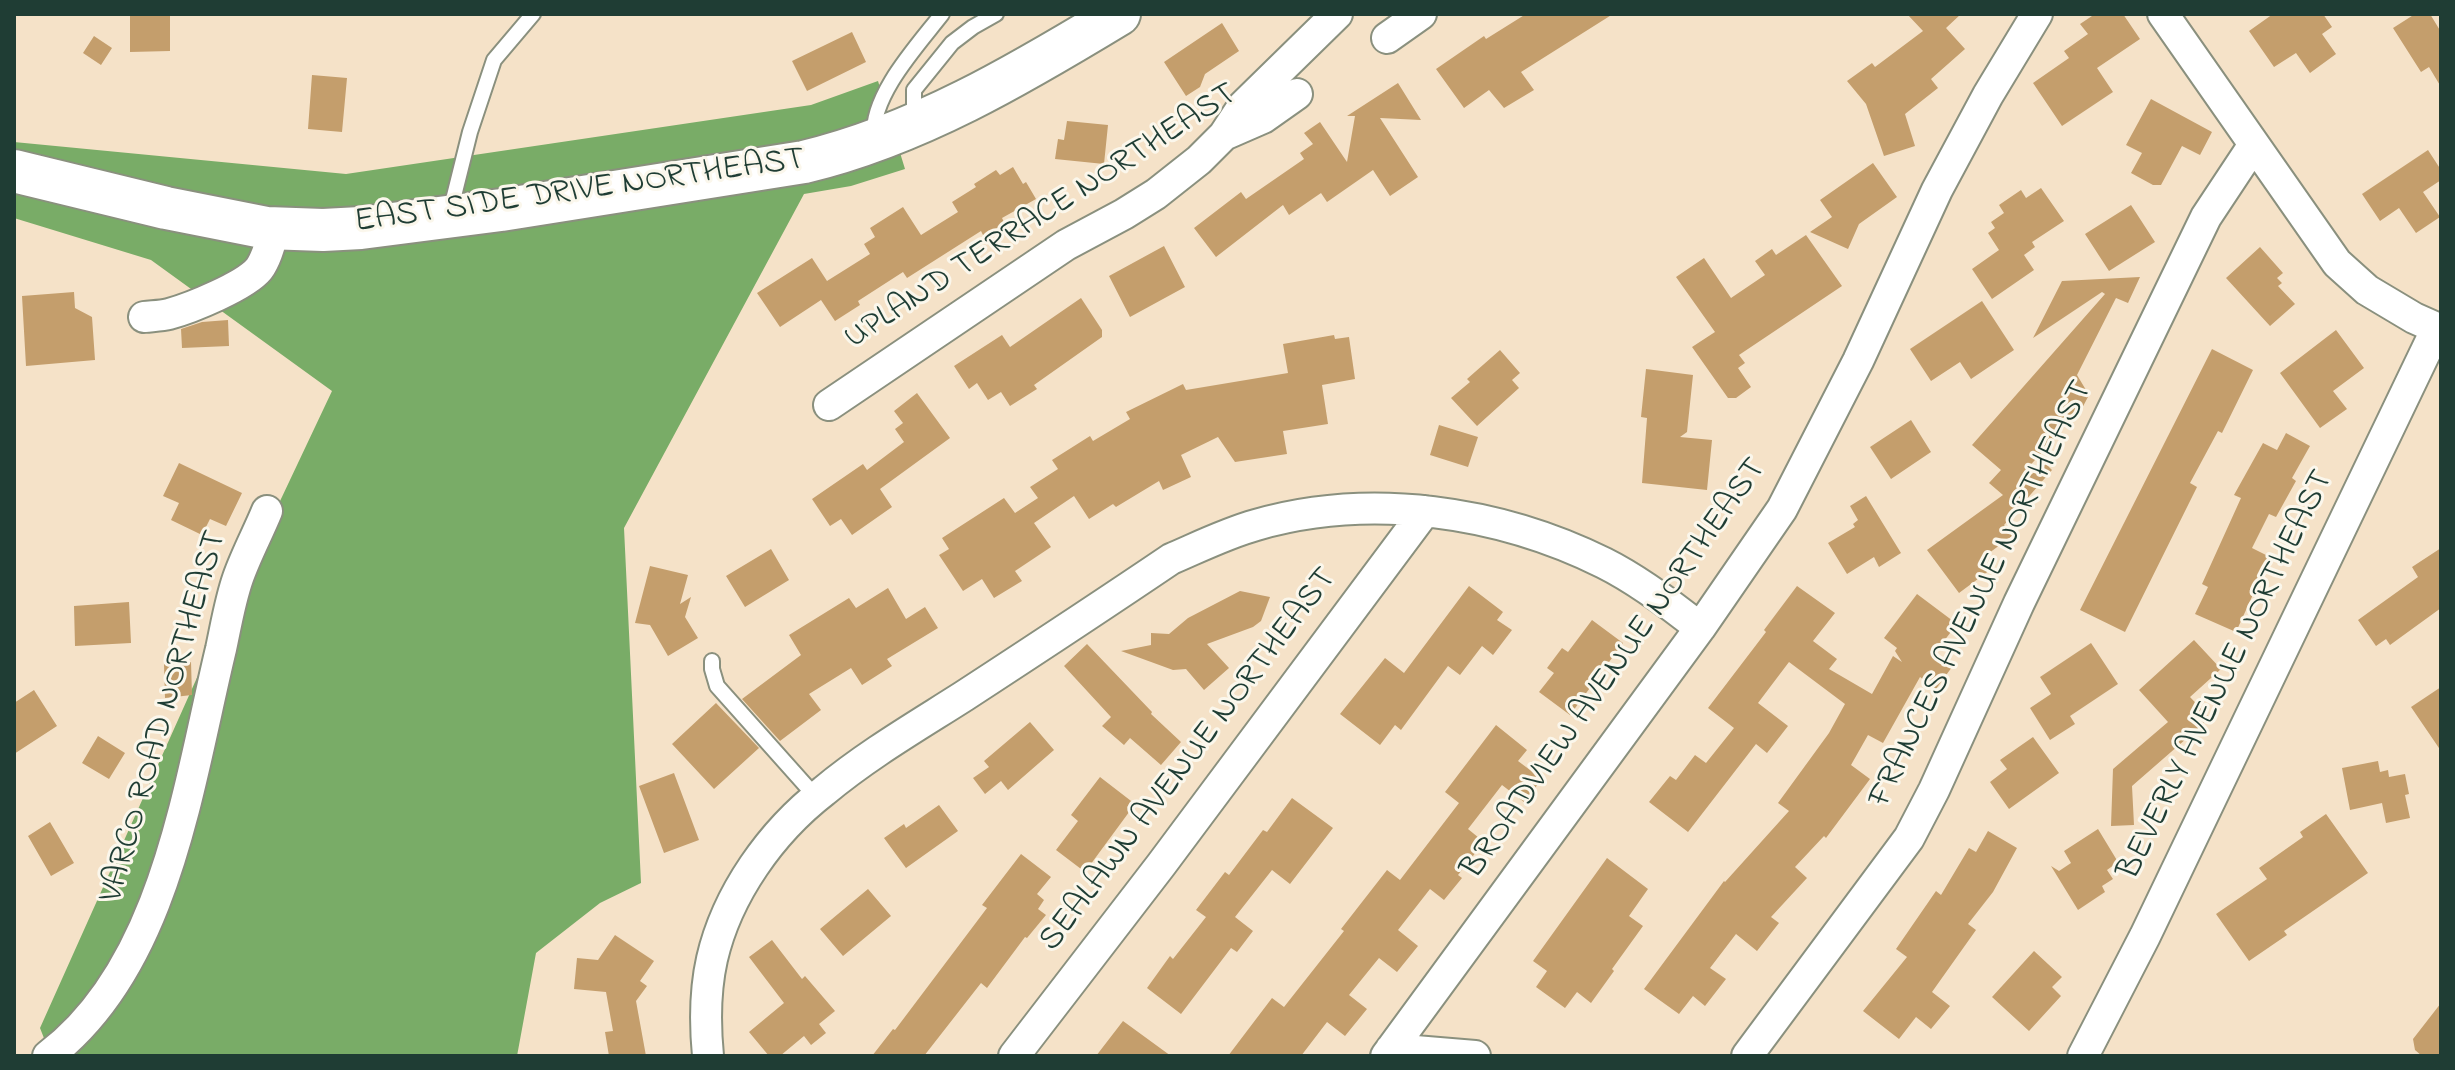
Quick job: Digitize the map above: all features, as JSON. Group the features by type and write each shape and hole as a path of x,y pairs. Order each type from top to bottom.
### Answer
{"main road":[{"name":"EAST SIDE DRIVE NORTHEAST","path":"14,171 166,208 275,228 361,228 449,217 804,162 848,151 951,108 1119,14"}],"street":[{"path":"1224,135 1243,106 1337,14"},
{"name":"BROADVIEW AVENUE NORTHEAST","path":"1389,1053 1700,628 1782,509 1858,361 1937,190 1988,95 2037,14"},
{"path":"2163,14 2337,263 2367,290 2439,329"},
{"path":"1387,38 1417,15"},
{"name":"UPLAND TERRACE NORTHEAST","path":"829,405 1066,245 1156,194 1199,160 1224,135 1263,118 1297,94"},
{"name":"FRANCES AVENUE NORTHEAST","path":"1747,1056 1909,838 2206,217 2253,146"},
{"path":"144,317 168,315 209,299 254,273 275,228"},
{"name":"BEVERLY AVENUE NORTHEAST","path":"2083,1056 2145,936 2439,329"},
{"path":"708,1056 707,1001 711,962 720,930 734,898 753,868 797,815 856,766 1171,559 1254,525 1299,515 1368,509 1425,511 1473,518 1561,543 1607,564 1645,587 1700,628"},
{"name":"VARCO ROAD NORTHEAST","path":"48,1056 92,1016 123,970 141,934 166,870 182,813 238,578 267,511"},
{"name":"SEALAWN AVENUE NORTHEAST","path":"1014,1056 1425,511"},
{"path":"1389,1053 1475,1056"}],"lane":[{"path":"449,217 470,132 494,60 533,14"},
{"path":"875,140 873,121 894,78 942,14"},
{"path":"915,123 914,90 952,43 996,14"},
{"path":"712,661 717,686 816,797"}],"green space":[{"path":"878,81 905,169 851,186 804,194 624,528 641,883 600,903 536,953 517,1056 51,1056 40,1028 204,662 332,391 151,260 14,218 14,142 346,174 811,105"}],"building":[{"path":"130,14 170,14 170,51 130,52"},
{"path":"1526,14 1613,14 1521,72 1534,90 1504,108 1489,90 1464,108 1436,69 1484,36 1486,39"},
{"path":"1907,14 1961,14 1946,28 1965,49 1931,79 1938,88 1905,114 1915,146 1884,156 1866,104 1847,81 1872,63 1875,67 1923,31"},
{"path":"2095,14 2123,14 2140,39 2097,68 2113,92 2062,126 2033,83 2069,58 2064,51 2088,34 2080,24"},
{"path":"2273,14 2323,14 2332,27 2322,34 2336,54 2310,73 2296,53 2274,67 2249,31"},
{"path":"2415,14 2430,14 2441,32 2441,87 2429,67 2421,72 2393,28"},
{"path":"1222,23 1239,51 1205,74 1200,87 1186,96 1164,62"},
{"path":"852,32 866,62 807,91 792,61"},
{"path":"94,36 112,48 101,65 83,53"},
{"path":"312,75 347,78 342,132 308,129"},
{"path":"1398,83 1421,120 1380,118 1418,177 1390,196 1373,170 1327,202 1321,193 1289,215 1283,205 1216,257 1194,228 1241,192 1246,199 1304,159 1300,153 1313,144 1304,133 1320,122 1347,162 1355,116 1347,116"},
{"path":"2151,99 2212,132 2200,155 2182,146 2161,185 2153,185 2131,173 2142,153 2126,145"},
{"path":"1067,121 1108,125 1104,164 1055,159 1058,139 1064,140"},
{"path":"2428,150 2441,170 2441,180 2423,192 2440,217 2416,233 2399,208 2380,221 2362,194"},
{"path":"1873,163 1897,197 1859,224 1848,249 1810,232 1832,217 1820,200"},
{"path":"1013,167 1036,199 1002,218 1005,224 984,237 981,231 907,278 903,272 858,301 860,305 835,321 821,300 780,327 757,293 812,258 827,281 870,254 864,244 875,237 870,228 903,207 921,235 958,212 952,202 976,187 974,184 996,170 1000,175"},
{"path":"2041,188 2064,221 2032,242 2035,247 2024,255 2034,270 1992,299 1972,269 1999,250 1988,233 1995,228 1991,222 2004,213 1999,205 2021,190 2026,198"},
{"path":"2131,205 2155,242 2109,271 2085,234"},
{"path":"1806,235 1842,286 1739,355 1745,363 1738,368 1751,387 1736,398 1728,398 1692,347 1715,332 1676,277 1704,258 1731,298 1765,275 1755,261 1772,249 1776,255"},
{"path":"1164,246 1185,287 1130,317 1109,276"},
{"path":"2260,247 2283,273 2277,278 2282,283 2278,286 2295,304 2270,326 2226,278"},
{"path":"2140,277 2128,303 2116,298 2077,375 2089,395 2079,414 2026,470 2032,474 2046,464 2052,470 2004,525 2012,536 1981,559 1990,570 1959,593 1927,550 2003,495 1989,483 2001,470 1972,445 2105,294 2102,292 2033,338 2062,281"},
{"path":"74,292 75,308 92,317 95,360 26,366 22,296"},
{"path":"1081,298 1102,330 1102,337 1034,385 1037,389 1010,406 1001,392 988,400 977,383 969,389 954,366 1002,335 1010,347"},
{"path":"1982,301 2014,350 1971,379 1960,362 1931,381 1910,349"},
{"path":"228,320 229,346 182,348 181,329 202,322"},
{"path":"2336,330 2364,368 2333,391 2347,409 2320,428 2280,373"},
{"path":"1334,335 1335,339 1349,337 1355,379 1322,385 1328,424 1283,431 1287,454 1235,462 1218,437 1181,455 1191,477 1163,490 1159,481 1089,519 1074,496 1034,523 1051,547 1015,571 1022,581 994,598 982,579 963,591 939,555 949,549 942,538 1004,498 1015,513 1038,498 1030,487 1058,469 1052,460 1090,436 1093,441 1130,419 1126,412 1183,384 1186,390 1288,373 1283,344"},
{"path":"2212,349 2253,370 2222,433 2218,431 2190,483 2197,487 2125,632 2080,610"},
{"path":"1500,350 1520,373 1512,380 1519,388 1477,426 1451,398"},
{"path":"1646,369 1693,375 1687,432 1680,437 1712,440 1707,490 1642,483 1647,418 1641,417"},
{"path":"917,393 950,438 880,489 892,507 852,535 841,519 830,526 812,499 863,464 867,470 904,442 895,429 903,423 894,411"},
{"path":"1911,420 1931,452 1891,479 1870,447"},
{"path":"1439,425 1478,437 1468,467 1430,455"},
{"path":"2286,433 2310,446 2292,478 2296,481 2276,517 2269,514 2252,548 2270,557 2236,632 2195,614 2208,587 2202,584 2241,498 2234,495 2263,443 2277,450"},
{"path":"179,463 242,493 226,526 210,519 202,535 171,520 179,503 163,496"},
{"path":"1866,496 1901,553 1879,567 1874,557 1847,574 1828,543 1855,527 1853,524 1858,520 1850,506"},
{"path":"2441,548 2441,608 2390,645 2386,639 2376,646 2358,620 2418,577 2412,567"},
{"path":"771,549 789,580 745,607 726,576"},
{"path":"650,566 688,575 680,604 691,597 685,617 698,638 668,656 650,625 635,623"},
{"path":"1469,586 1503,612 1497,620 1512,630 1493,655 1482,646 1460,675 1448,666 1401,730 1395,725 1380,745 1340,714 1385,658 1404,673"},
{"path":"1797,586 1835,613 1813,641 1837,659 1829,669 1872,694 1893,656 1902,662 1895,651 1897,648 1884,638 1917,594 1957,624 1934,654 1952,667 1936,689 1920,677 1883,743 1868,735 1851,765 1870,779 1826,838 1824,836 1795,867 1807,878 1771,917 1779,923 1757,951 1736,934 1710,968 1726,979 1705,1006 1693,996 1679,1014 1644,989 1724,881 1789,811 1778,803 1829,733 1845,704 1789,662 1758,703 1788,726 1767,753 1756,744 1688,832 1649,802 1670,776 1676,780 1695,755 1706,763 1734,728 1708,708"},
{"path":"888,588 906,619 925,607 938,628 887,659 892,666 862,685 851,668 809,694 821,710 780,741 742,699 801,655 789,635 849,598 856,608"},
{"path":"1240,591 1270,597 1261,621 1253,627 1207,644 1229,668 1204,690 1186,669 1173,670 1121,651 1151,645 1151,633 1169,634 1188,618"},
{"path":"129,602 131,643 75,646 74,606"},
{"path":"1592,620 1623,643 1570,715 1539,692 1554,673 1547,668 1562,648 1568,652"},
{"path":"2194,640 2221,669 2190,697 2210,718 2132,786 2134,825 2111,826 2113,769 2168,722 2139,690"},
{"path":"2091,643 2118,684 2070,716 2075,724 2050,740 2030,708 2051,694 2040,677"},
{"path":"1087,644 1181,742 1161,765 1130,738 1124,745 1102,726 1111,717 1064,666"},
{"path":"191,662 192,695 165,698 164,664"},
{"path":"2441,687 2441,751 2411,707"},
{"path":"34,690 57,726 14,754 14,703"},
{"path":"716,703 759,748 714,789 672,744"},
{"path":"1030,722 1054,750 1008,790 1001,781 985,794 973,778 989,767 984,761"},
{"path":"1496,725 1527,750 1518,761 1542,779 1524,802 1502,785 1468,829 1484,842 1458,875 1462,878 1444,900 1430,889 1398,930 1418,946 1397,972 1379,958 1349,995 1367,1009 1345,1036 1327,1022 1301,1056 1228,1056 1272,998 1284,1007 1387,870 1400,880 1459,803 1445,792"},
{"path":"98,736 125,753 109,779 82,763"},
{"path":"2033,737 2059,773 2009,809 1990,782 2007,769 2000,760"},
{"path":"2378,761 2380,772 2388,770 2389,777 2405,774 2410,818 2386,823 2382,803 2350,810 2342,768"},
{"path":"674,773 699,840 664,853 639,786"},
{"path":"1100,777 1135,804 1085,872 1056,850 1078,821 1071,815"},
{"path":"1292,798 1333,828 1290,884 1272,870 1235,917 1253,931 1237,952 1231,948 1181,1014 1147,988 1170,956 1173,959 1206,917 1196,910 1225,872 1229,875"},
{"path":"939,805 958,831 906,868 884,838 904,824 906,828"},
{"path":"2326,814 2368,873 2284,931 2287,935 2249,961 2216,914 2267,879 2259,868 2303,837 2300,832"},
{"path":"50,822 74,863 51,876 28,836"},
{"path":"2098,829 2118,862 2107,870 2113,879 2102,886 2105,892 2078,910 2051,866 2059,871 2071,863 2064,851"},
{"path":"1988,831 2017,848 1993,892 1968,924 1976,930 1932,992 1950,1006 1931,1029 1916,1017 1899,1039 1863,1011 1907,957 1896,949 1936,891 1941,895 1969,848 1976,852"},
{"path":"1021,854 1051,877 1037,894 1044,900 1038,909 1046,915 1025,937 987,988 981,983 924,1056 872,1056 987,908 982,905"},
{"path":"1607,858 1648,889 1629,916 1643,926 1591,1003 1577,992 1565,1008 1536,987 1547,971 1533,961"},
{"path":"868,889 891,916 843,956 820,929"},
{"path":"615,935 654,961 640,981 647,986 636,1001 646,1056 609,1056 605,1032 613,1031 606,992 574,989 577,958 598,960"},
{"path":"772,940 802,979 805,976 835,1011 819,1024 826,1033 811,1045 804,1036 780,1056 769,1056 749,1032 784,1003 749,957"},
{"path":"2034,951 2062,977 2052,987 2061,996 2029,1031 1992,997"},
{"path":"2441,1003 2441,1056 2422,1056 2415,1050 2413,1039"},
{"path":"1123,1021 1171,1056 1096,1056"}]}
